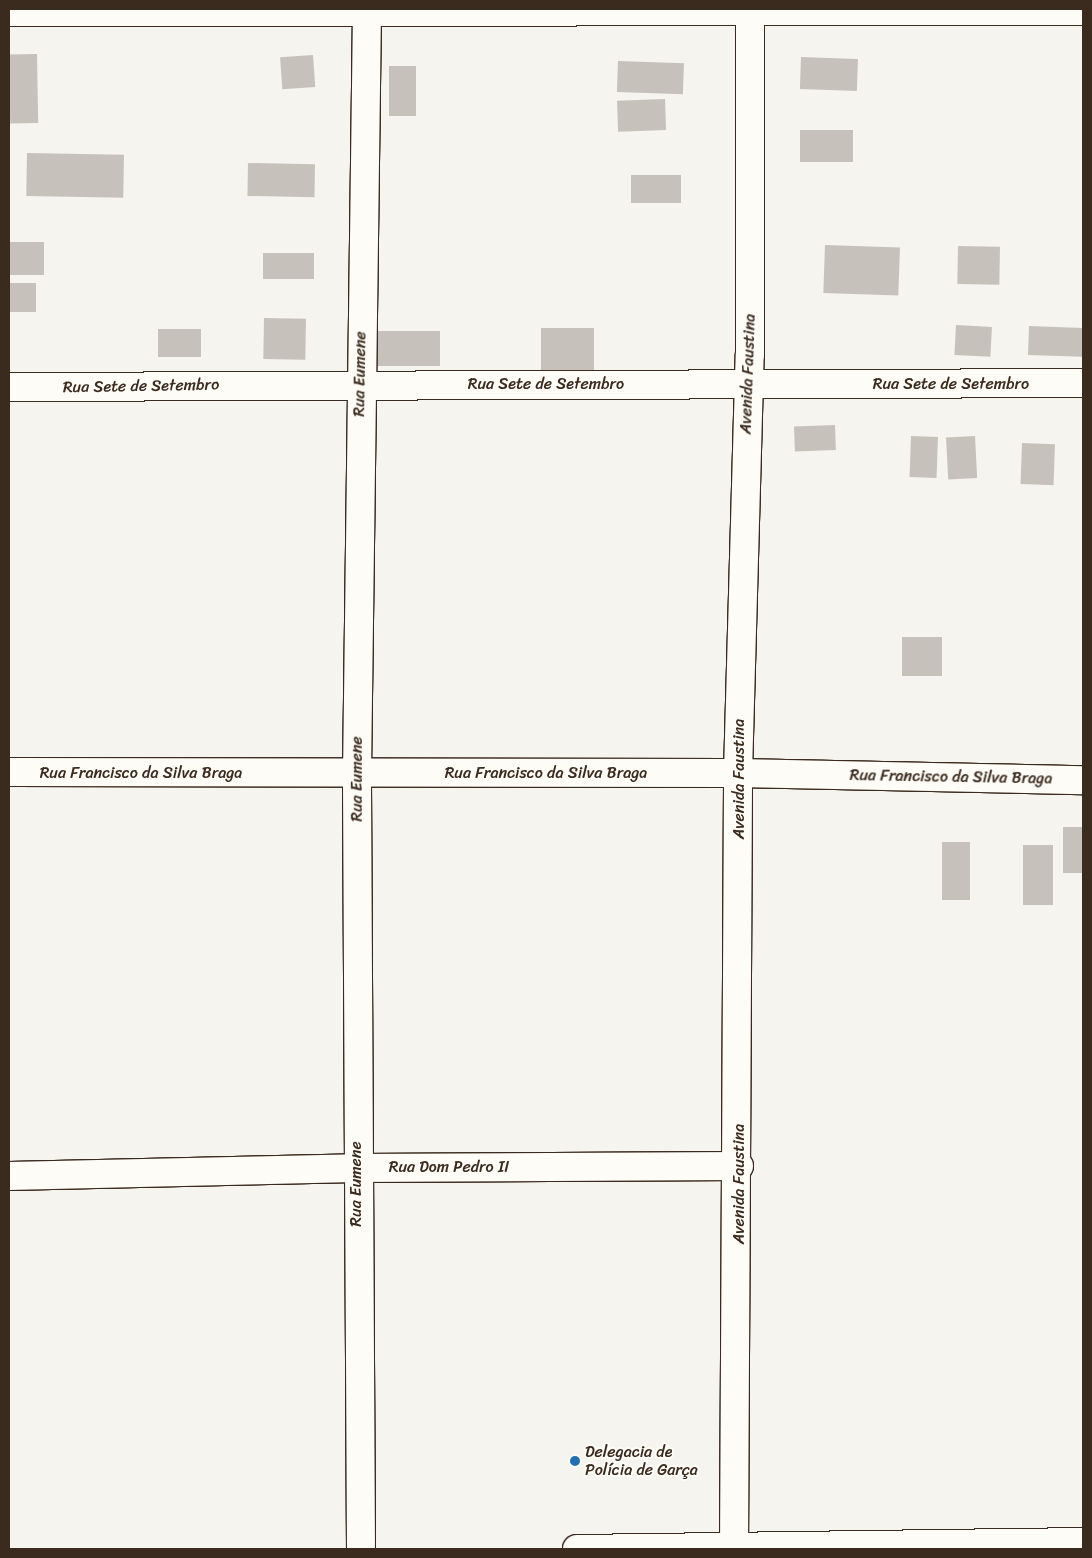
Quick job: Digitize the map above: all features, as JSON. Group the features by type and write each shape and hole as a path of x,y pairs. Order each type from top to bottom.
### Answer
{"street":[{"name":"Avenida Faustina","path":"734,1546 739,1166 738,773 747,386 750,10"},
{"name":"Rua Eumene","path":"360,1549 356,1168 357,774 360,383 367,11"},
{"path":"9,12 1083,11"},
{"name":"Rua Sete de Setembro","path":"9,387 360,383 747,386 1083,383"},
{"name":"Rua Francisco da Silva Braga","path":"9,772 357,774 738,773 1083,780"},
{"name":"Rua Dom Pedro II","path":"9,1176 356,1168 739,1166"},
{"path":"577,1549 1083,1542"}],"building":[{"path":"9,54 37,54 38,123 10,123"},
{"path":"313,55 315,87 282,89 280,57"},
{"path":"801,57 858,59 857,91 800,89"},
{"path":"618,61 684,63 683,94 617,92"},
{"path":"389,66 416,66 416,116 389,116"},
{"path":"665,99 666,130 618,132 617,101"},
{"path":"800,130 853,130 853,162 800,162"},
{"path":"27,153 124,155 123,198 26,196"},
{"path":"248,163 315,164 314,197 247,196"},
{"path":"631,175 681,175 681,203 631,203"},
{"path":"9,242 44,242 44,275 9,275"},
{"path":"825,245 900,248 898,296 823,293"},
{"path":"958,246 1000,247 999,285 957,284"},
{"path":"263,253 314,253 314,279 263,279"},
{"path":"9,283 36,283 36,312 9,312"},
{"path":"264,318 306,319 305,360 263,359"},
{"path":"956,325 992,327 990,357 954,355"},
{"path":"1029,326 1083,328 1082,357 1028,355"},
{"path":"541,328 594,328 594,370 541,370"},
{"path":"158,329 201,329 201,357 158,357"},
{"path":"377,331 440,331 440,366 377,366"},
{"path":"835,425 836,450 795,451 794,426"},
{"path":"911,436 938,437 937,478 910,477"},
{"path":"975,436 977,478 948,479 946,438"},
{"path":"1022,443 1055,444 1054,485 1021,484"},
{"path":"902,637 942,637 942,676 902,676"},
{"path":"1063,827 1083,827 1083,873 1063,873"},
{"path":"942,842 970,842 970,900 942,900"},
{"path":"1023,845 1053,845 1053,905 1023,905"}],"place":[{"name":"Delegacia de Polícia de Garça","path":"575,1461"}]}
